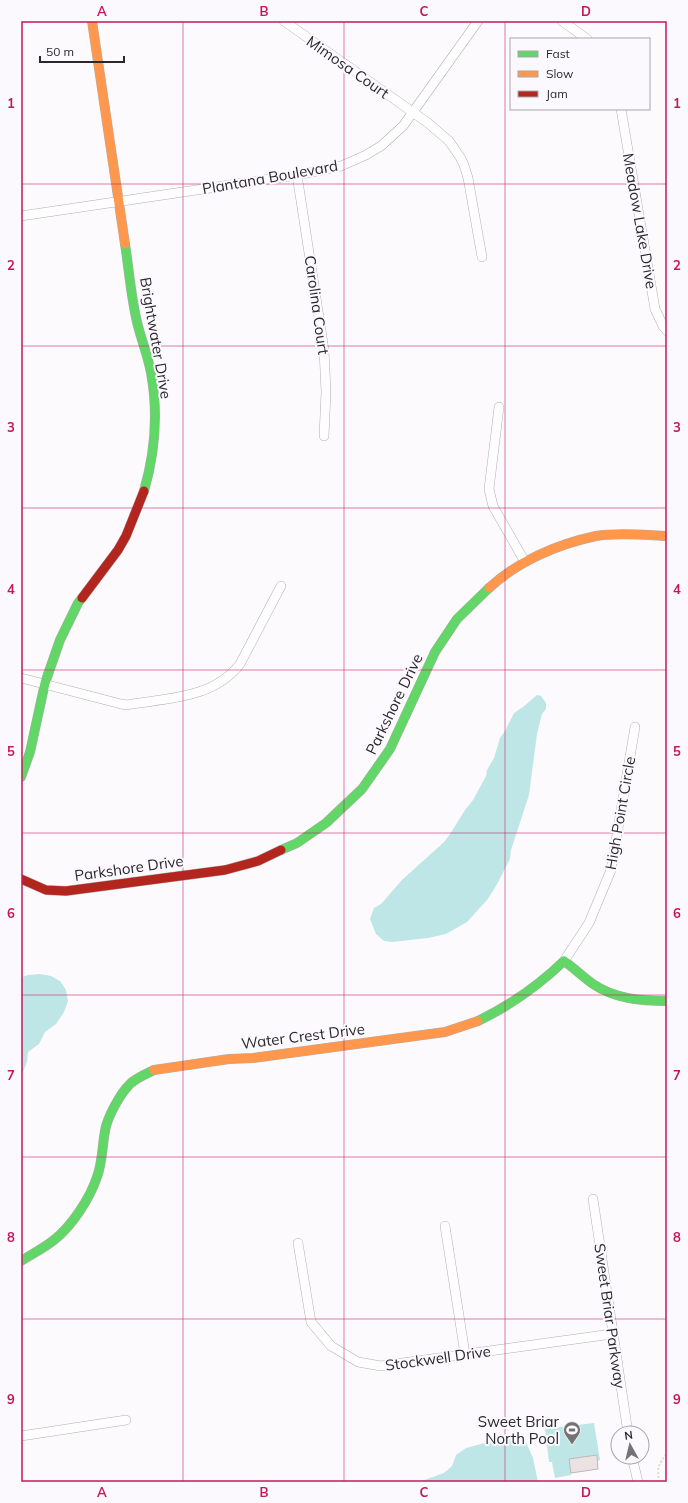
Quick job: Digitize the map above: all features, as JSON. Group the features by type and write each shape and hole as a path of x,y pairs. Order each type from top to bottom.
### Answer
{"street":[{"name":"Brightwater Drive","path":"21,777 30,752 45,683 60,640 78,603 118,550 126,536 141,501 152,456 155,416 153,387 151,373 136,320 92,21"},
{"name":"Mimosa Court","path":"284,21 413,112 449,141 460,157 468,178 482,257"},
{"name":"Plantana Boulevard","path":"21,216 297,175 341,166 366,155 403,126 478,21"},
{"path":"562,21 586,38"},
{"name":"Meadow Lake Drive","path":"621,110 655,309 667,331"},
{"name":"Carolina Court","path":"297,175 326,369 324,436"},
{"path":"499,407 489,489 493,506 525,562"},
{"name":"Parkshore Drive","path":"21,879 46,890 66,891 225,870 258,860 297,843 326,823 362,789 390,749 435,652 457,619 496,582 525,562 559,547 597,536 637,534 667,536"},
{"path":"21,678 45,683 106,701 126,704 196,693 212,688 232,674 240,664 281,586"},
{"name":"High Point Circle","path":"564,961 589,923 611,870 635,727"},
{"path":"564,961 593,984 615,995 651,1002 667,1001"},
{"name":"Water Crest Drive","path":"21,1260 38,1251 55,1239 84,1206 97,1178 104,1153 106,1127 113,1108 130,1084 145,1074 157,1069 229,1059 253,1058 331,1048 444,1032 459,1028 510,1005 552,974 564,961"},
{"name":"Sweet Briar Parkway","path":"593,1199 627,1425"},
{"path":"446,1226 465,1354"},
{"name":"Stockwell Drive","path":"298,1242 311,1322 331,1346 358,1362 381,1366 612,1334"},
{"path":"21,1436 126,1420"},
{"path":"634,1465 638,1482"}],"path":[{"path":"659,1482 659,1463 667,1453"}],"water":[{"path":"537,695 541,696 546,703 546,709 542,714 537,734 529,795 511,850 510,859 496,886 487,900 467,922 446,934 428,938 392,942 384,941 376,934 370,919 374,908 381,904 402,880 444,842 473,800 494,758 500,738 514,713"},
{"path":"40,974 51,976 60,981 66,990 68,1001 64,1012 56,1024 45,1032 39,1044 28,1052 27,1062 21,1077 21,977"},
{"name":"Sweet Briar North Pool","path":"594,1423 600,1460 597,1461 598,1469 571,1473 571,1475 555,1478 552,1462 549,1462 545,1429"},
{"path":"511,1436 526,1442 533,1458 538,1482 419,1482 444,1473 452,1466 456,1455 466,1448"}],"building":[{"path":"597,1455 598,1469 571,1473 569,1459"}],"traffic: fast":[{"path":"125,244 135,313 150,367 153,387 155,417 153,447 144,491"},
{"path":"281,850 297,843 326,823 362,789 390,749 435,652 457,619 489,588"},
{"path":"21,777 30,752 45,683 60,640 78,603 82,598"},
{"path":"478,1021 524,994 564,961 593,984 610,993 638,1000 667,1001"},
{"path":"21,1261 54,1240 61,1234 80,1211 90,1194 97,1177 106,1126 110,1115 126,1088 141,1076 154,1070"}],"traffic: slow":[{"path":"92,21 125,244"},
{"path":"489,588 500,578 539,555 582,539 613,534 667,536"},
{"path":"154,1070 445,1032 478,1021"}],"traffic: jam":[{"path":"82,598 118,550 126,536 144,491"},
{"path":"21,879 46,890 66,891 225,870 258,861 281,850"}],"place":[{"name":"Sweet Briar North Pool","path":"572,1445"}]}
